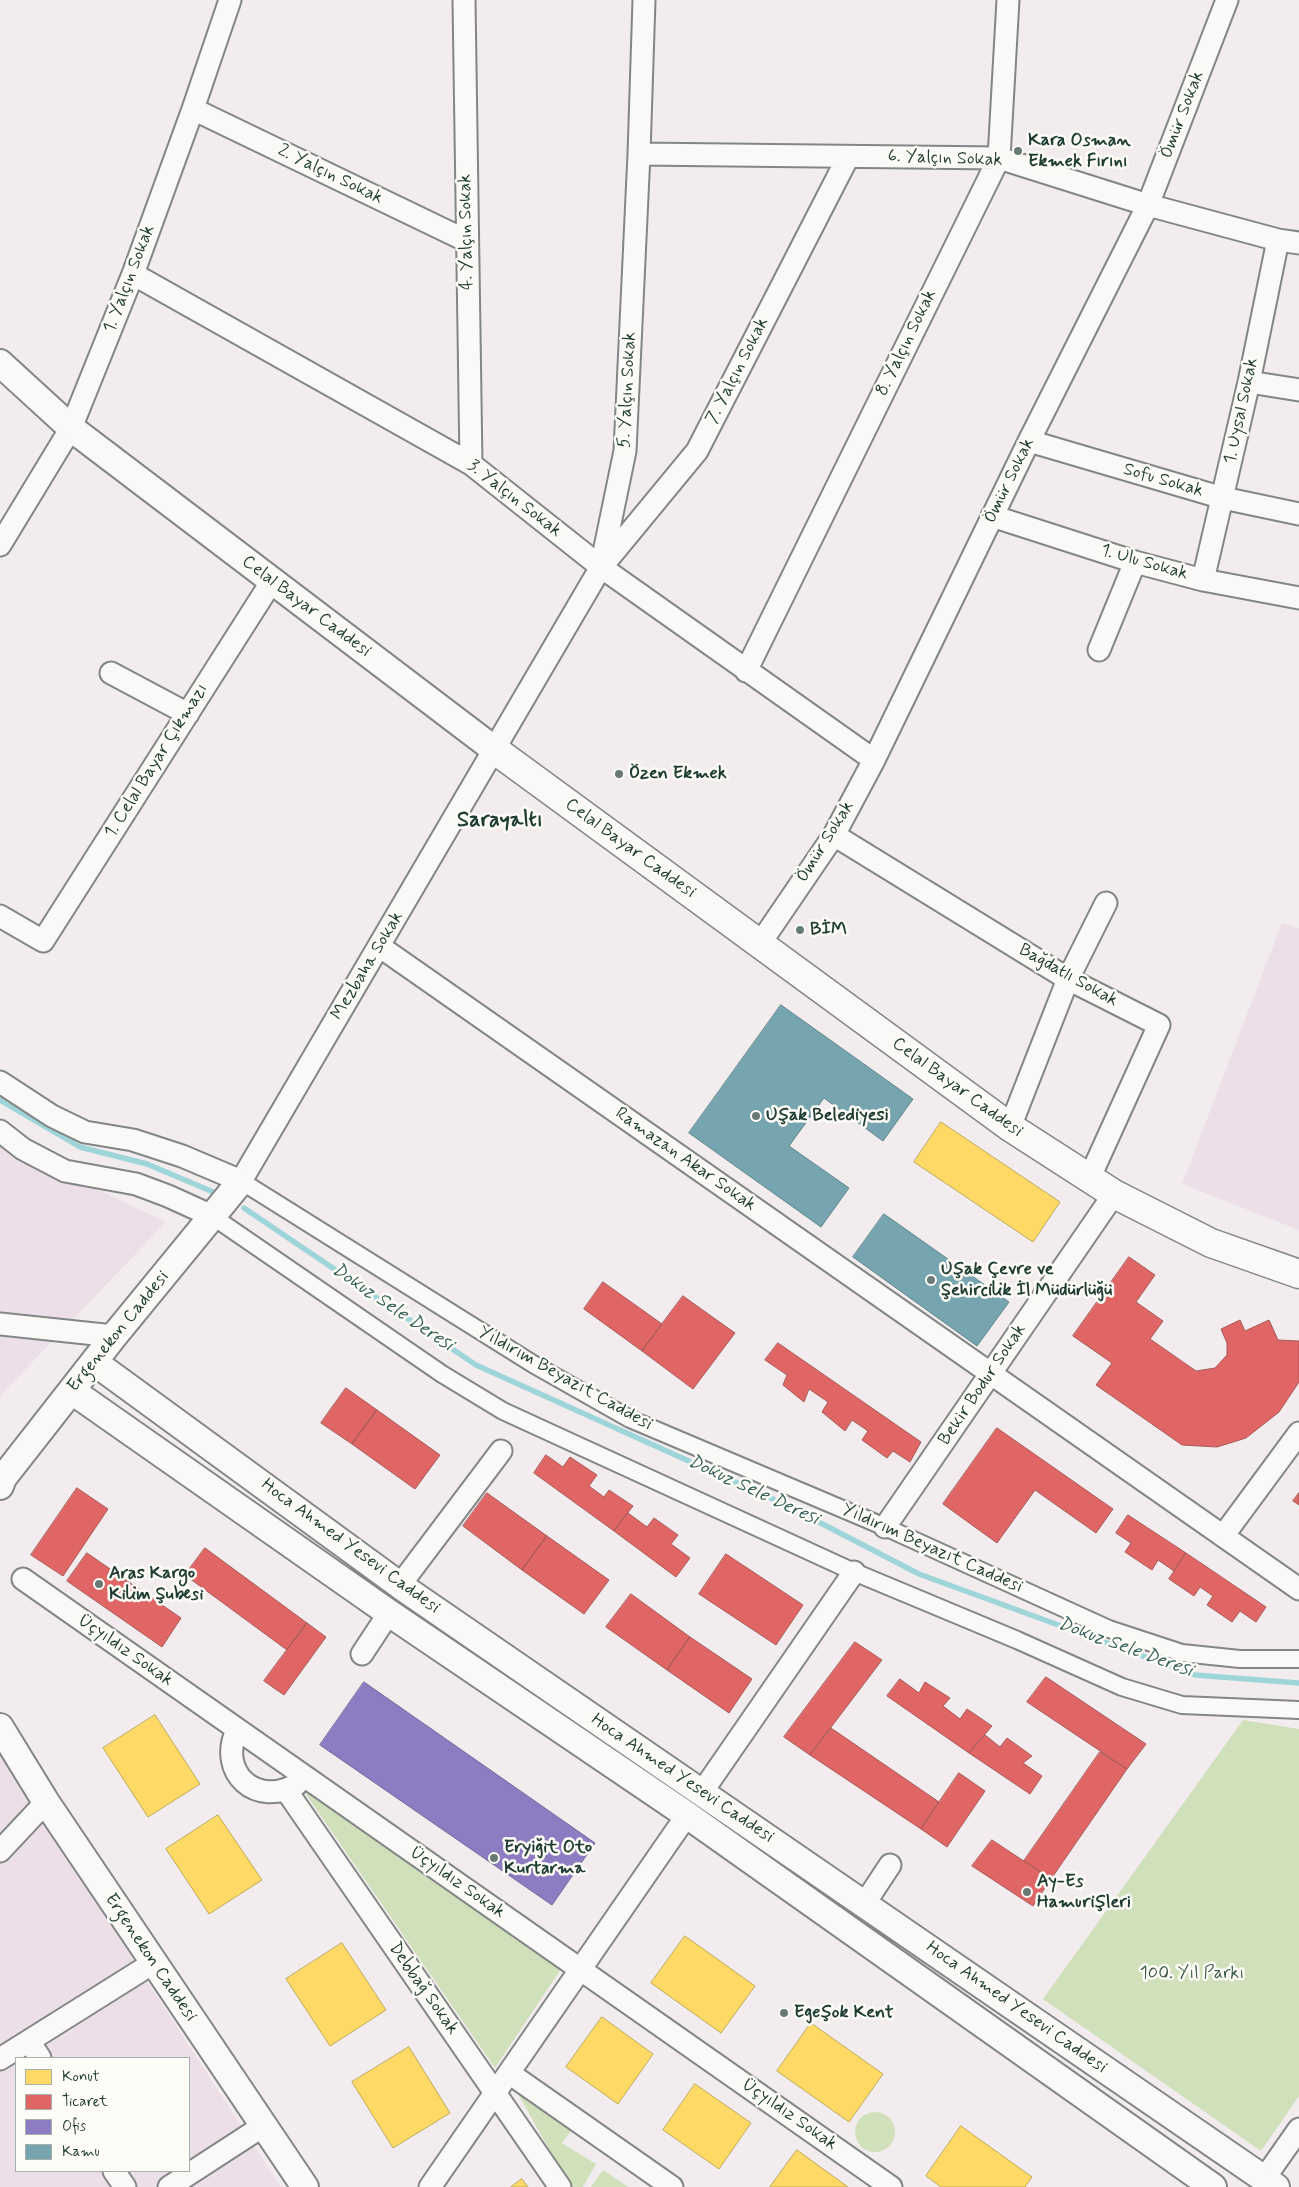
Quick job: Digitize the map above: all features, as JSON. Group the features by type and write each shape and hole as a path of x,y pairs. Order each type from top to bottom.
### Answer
{"main road":[{"name":"Celal Bayar Caddesi","path":"495,750 1010,1127 1089,1179 1114,1194 1211,1243 1299,1274"}],"street":[{"name":"1. Yalçın Sokak","path":"0,545 71,428 134,274 194,109 230,0"},
{"name":"4. Yalçın Sokak","path":"464,0 471,464"},
{"name":"5. Yalçın Sokak","path":"495,750 601,567 625,451 644,0"},
{"name":"8. Yalçın Sokak","path":"746,671 999,158 1008,0"},
{"name":"Ömür Sokak","path":"759,945 834,835 874,760 992,516 1148,205 1227,0"},
{"name":"2. Yalçın Sokak","path":"194,109 467,241"},
{"name":"6. Yalçın Sokak","path":"639,154 999,158 1148,205 1278,240 1299,243"},
{"name":"7. Yalçın Sokak","path":"601,567 697,451 848,157"},
{"name":"1. Uysal Sokak","path":"1203,580 1249,382 1278,240"},
{"name":"3. Yalçın Sokak","path":"134,274 471,464 601,567 874,760"},
{"name":"Celal Bayar Caddesi","path":"0,362 71,428 495,750"},
{"path":"1249,382 1299,390"},
{"name":"Sofu Sokak","path":"1029,442 1223,498 1299,514"},
{"name":"1. Ulu Sokak","path":"992,516 1135,562 1203,580 1299,598"},
{"path":"1100,650 1135,562"},
{"name":"1. Celal Bayar Çıkmazı","path":"0,916 43,941 272,581"},
{"path":"111,672 188,714"},
{"name":"Mezbaha Sokak","path":"241,1181 495,750"},
{"name":"Bağdatlı Sokak","path":"834,835 1068,979 1160,1025 1089,1179"},
{"path":"1010,1127 1068,979 1106,903"},
{"name":"Ramazan Akar Sokak","path":"379,946 1299,1589"},
{"name":"Yıldırım Beyazıt Caddesi","path":"0,1082 52,1116 85,1132 133,1140 182,1156 241,1181 533,1364 630,1419 885,1527 1109,1629 1182,1653 1240,1659 1299,1660"},
{"path":"0,1132 23,1149 65,1171 136,1184 212,1216 442,1374 503,1411 854,1572 1017,1640 1122,1687 1182,1705 1299,1710"},
{"name":"Ergenekon Caddesi","path":"1,1481 114,1336 241,1181"},
{"name":"Bekir Bodur Sokak","path":"885,1527 1114,1194"},
{"path":"0,1324 114,1336"},
{"name":"Hoca Ahmed Yesevi Caddesi","path":"94,1362 400,1585 1271,2184"},
{"name":"Hoca Ahmed Yesevi Caddesi","path":"72,1391 388,1613 687,1815 1213,2187"},
{"path":"1223,1536 1299,1433"},
{"path":"400,1585 501,1451"},
{"path":"702,1792 854,1572"},
{"name":"Üçyıldız Sokak","path":"23,1580 891,2187"},
{"path":"362,1654 388,1613"},
{"name":"Ergenekon Caddesi","path":"0,1727 46,1802 305,2187"},
{"path":"237,1730 231,1752 233,1765 239,1776 248,1785 260,1791 273,1792 286,1790 304,1777"},
{"name":"Debbağ Sokak","path":"286,1790 560,2187"},
{"path":"0,1851 46,1802"},
{"path":"430,2187 687,1815"},
{"path":"864,1904 890,1865"},
{"path":"0,2059 34,2050 153,1963"},
{"path":"509,2073 672,2187"},
{"path":"169,2187 263,2126"},
{"path":"1238,2187 1246,2178 1252,2176 1271,2184 1299,2129"},
{"path":"115,2172 125,2187"}],"shaded area":[{"path":"1282,923 1299,928 1299,1230 1182,1184"},
{"path":"0,1143 166,1222 0,1396"},
{"path":"0,1755 281,2187 0,2187"}],"green space":[{"name":"100. Yıl Parkı","path":"1243,1720 1299,1729 1299,2096 1261,2151 1043,1999"},
{"path":"303,1790 565,1963 495,2068"},
{"path":"518,2089 573,2128 562,2143 596,2164 583,2187 570,2187 517,2092"},
{"path":"871,2112 879,2112 886,2115 892,2121 895,2132 892,2143 886,2149 879,2152 871,2152 864,2149 858,2143 855,2136 855,2128 858,2121 864,2115"},
{"path":"603,2170 628,2187 591,2187"}],"building: Konut":[{"path":"941,1122 1060,1202 1033,1242 914,1162"},
{"path":"155,1715 200,1784 148,1817 103,1748"},
{"path":"218,1815 262,1880 209,1914 166,1849"},
{"path":"685,1936 755,1986 721,2033 651,1983"},
{"path":"342,1943 386,2010 330,2046 286,1979"},
{"path":"602,2017 653,2054 618,2104 566,2067"},
{"path":"811,2023 883,2074 849,2122 777,2071"},
{"path":"409,2047 450,2113 393,2148 352,2082"},
{"path":"695,2084 751,2123 719,2169 663,2130"},
{"path":"961,2126 1032,2177 1025,2187 941,2187 926,2176"},
{"path":"797,2150 848,2187 770,2187"},
{"path":"522,2179 528,2187 511,2187"}],"building: Ticaret":[{"path":"1129,1257 1155,1275 1136,1302 1163,1321 1150,1339 1196,1371 1215,1368 1227,1355 1227,1343 1221,1329 1240,1320 1245,1331 1269,1320 1278,1340 1299,1341 1299,1382 1279,1412 1246,1438 1217,1447 1182,1445 1096,1385 1112,1363 1073,1336"},
{"path":"603,1282 662,1324 642,1351 584,1309"},
{"path":"683,1296 735,1333 693,1389 642,1351"},
{"path":"778,1343 921,1442 910,1462 893,1451 887,1458 862,1440 868,1431 852,1420 845,1431 822,1412 828,1402 809,1389 804,1402 783,1385 787,1375 765,1360"},
{"path":"346,1388 377,1410 352,1444 321,1423"},
{"path":"377,1410 440,1455 415,1489 352,1444"},
{"path":"997,1428 1113,1509 1096,1533 1035,1490 997,1543 943,1504"},
{"path":"546,1455 563,1467 570,1457 597,1475 589,1486 604,1497 609,1490 633,1506 614,1531 534,1473"},
{"path":"77,1488 108,1509 63,1576 31,1555"},
{"path":"487,1493 547,1536 522,1570 463,1526"},
{"path":"1299,1493 1299,1505 1293,1501"},
{"path":"628,1513 647,1527 654,1518 678,1535 671,1544 690,1558 676,1577 614,1531"},
{"path":"1128,1515 1186,1553 1174,1571 1158,1560 1152,1570 1125,1552 1131,1543 1116,1533"},
{"path":"547,1536 609,1580 584,1614 522,1570"},
{"path":"205,1548 307,1623 287,1650 185,1575"},
{"path":"87,1553 181,1618 162,1647 67,1581"},
{"path":"1186,1553 1266,1607 1256,1622 1240,1611 1232,1622 1207,1605 1213,1596 1200,1587 1194,1596 1169,1579"},
{"path":"726,1554 803,1605 776,1645 699,1594"},
{"path":"631,1594 690,1637 667,1670 606,1627"},
{"path":"307,1623 326,1637 284,1695 264,1681"},
{"path":"690,1637 752,1679 729,1713 667,1670"},
{"path":"855,1642 882,1660 810,1755 784,1737"},
{"path":"1046,1677 1146,1744 1127,1769 1027,1702"},
{"path":"900,1679 919,1693 925,1682 950,1698 943,1706 960,1719 967,1709 992,1726 969,1753 887,1696"},
{"path":"831,1728 939,1802 921,1829 810,1755"},
{"path":"985,1735 1000,1747 1007,1738 1032,1756 1023,1763 1042,1776 1030,1794 969,1753"},
{"path":"1100,1752 1127,1769 1051,1879 1024,1861"},
{"path":"959,1773 985,1791 947,1847 921,1829"},
{"path":"992,1840 1051,1879 1033,1906 972,1866"}],"building: Ofis":[{"path":"364,1682 595,1843 552,1905 320,1745"}],"building: Kamu":[{"name":"Uşak Belediyesi","path":"781,1005 913,1099 883,1141 824,1098 789,1146 849,1188 821,1227 689,1133"},
{"name":"Uşak Çevre ve Şehircilik İl Müdürlüğü","path":"884,1214 1009,1302 977,1346 853,1257"}],"waterway":[{"name":"Dokuz Sele Deresi","path":"0,1100 80,1147 147,1164 218,1194"},
{"name":"Dokuz Sele Deresi","path":"244,1208 476,1365 784,1504 919,1574 1195,1675 1299,1683"}],"place":[{"name":"Kara Osman Ekmek Fırını","path":"1018,151"},
{"name":"Özen Ekmek","path":"619,774"},
{"name":"BİM","path":"800,930"},
{"name":"Uşak Belediyesi","path":"756,1116"},
{"name":"Uşak Çevre ve Şehircilik İl Müdürlüğü","path":"931,1280"},
{"name":"Aras Kargo Kilim Şubesi","path":"99,1584"},
{"name":"Eryiğit Oto Kurtarma","path":"494,1858"},
{"name":"Ay-Es Hamurişleri","path":"1027,1892"},
{"name":"Egeşok Kent","path":"784,2013"}],"district":[{"name":"Sarayaltı","path":"500,821"}]}
